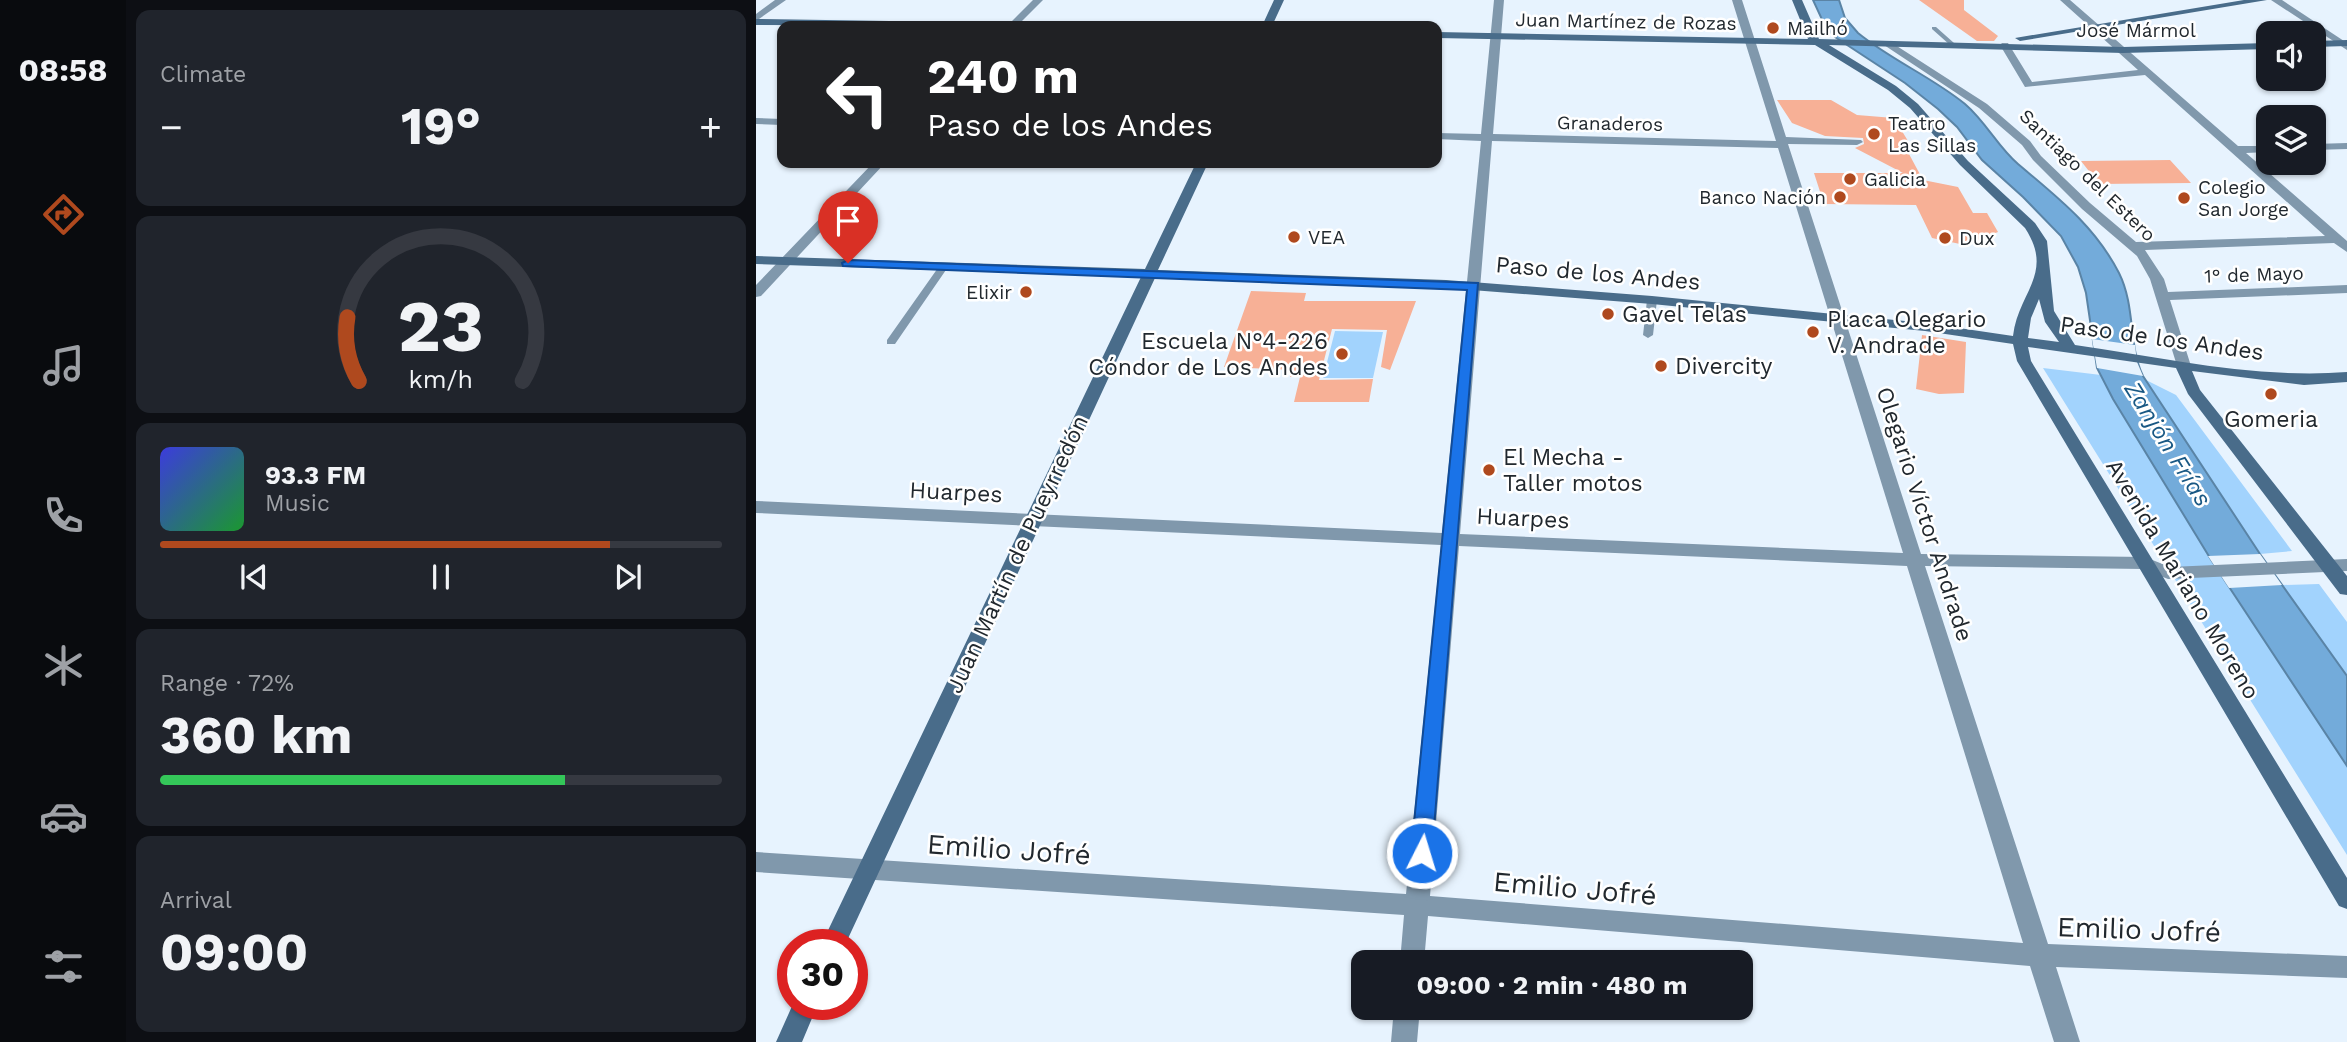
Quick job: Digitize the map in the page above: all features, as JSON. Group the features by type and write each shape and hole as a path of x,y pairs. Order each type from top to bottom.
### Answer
{"street":[{"path":"756,20 781,0"},
{"path":"1019,21 1038,0"},
{"path":"1269,21 1279,0"},
{"path":"1413,950 1499,0"},
{"name":"Olegario Víctor Andrade","path":"1737,0 2067,1042"},
{"path":"1797,0 1811,37 1816,42 1883,83 1914,106 1964,163 2023,219 2040,241 2044,262 2043,277 2052,321 2070,348"},
{"path":"2065,0 2342,243"},
{"path":"2148,72 2029,85 2005,45 2013,39 2262,0"},
{"path":"2276,0 2345,45"},
{"path":"756,20 799,21"},
{"name":"Juan Martínez de Rozas","path":"1442,35 1952,44"},
{"name":"Santiago del Estero","path":"1886,43 1983,106 2026,143 2037,158 2086,206 2134,246 2148,262 2163,296 2193,391 2338,566 2347,589"},
{"name":"José Mármol","path":"1952,44 2123,50 2256,46"},
{"path":"2326,44 2345,45"},
{"path":"756,121 777,122"},
{"name":"Granaderos","path":"1442,136 1857,142"},
{"path":"2326,147 2347,146"},
{"path":"2237,150 2256,149"},
{"path":"756,293 873,168"},
{"name":"Juan Martín de Pueyrredón","path":"840,929 1200,168"},
{"path":"2134,246 2342,243"},
{"name":"Paso de los Andes","path":"756,260 1474,286 1837,317 2020,340 2284,379 2347,377"},
{"name":"Avenida Mariano Moreno","path":"2043,277 2023,314 2020,340 2029,370 2347,899"},
{"name":"1° de Mayo","path":"2163,296 2347,289"},
{"path":"1961,332 2002,325 2023,314"},
{"name":"Huarpes","path":"756,507 1914,561 2145,563 2168,572 2338,566"},
{"name":"Emilio Jofré","path":"756,862 1417,905 2039,955 2347,967"},
{"path":"789,1042 799,1020"},
{"path":"1404,1042 1406,1020"}],"lane":[{"path":"1934,28 1952,44"},
{"path":"891,342 943,267"},
{"path":"1648,335 1652,300"}],"shaded area":[{"path":"1335,331 1383,332 1373,378 1323,378"},
{"path":"2043,368 2101,375 2210,558 2347,766 2347,855"},
{"path":"2146,380 2176,395 2292,551 2260,554"},
{"path":"2319,584 2347,622 2347,676 2282,585"}],"water":[{"name":"Zanjón Frías","path":"1813,0 1839,0 1845,18 1858,33 1965,104 2011,157 2061,201 2099,241 2124,286 2135,352 2143,376 2260,554 2347,676 2347,766 2210,558 2113,399 2097,368 2086,293 2078,267 2061,236 1982,160 1957,127 1938,109 1905,83 1835,37 1825,26"}],"pier":[{"path":"2092,339 2135,345 2137,362 2143,376 2097,368"},
{"path":"2260,554 2282,585 2229,588 2208,556"}],"building":[{"path":"1919,0 1964,0 1964,10 1998,36 1994,41 1977,41"},
{"path":"1777,100 1831,100 1857,115 1894,118 1908,141 1902,141 1923,180 1958,187 1973,213 1987,213 1998,232 1967,244 1960,244 1932,238 1916,205 1824,204 1814,173 1903,173 1855,148 1864,144 1863,138 1825,136 1792,123"},
{"path":"2170,160 2191,183 2099,184 2081,161"},
{"path":"1251,291 1306,293 1304,301 1416,301 1390,370 1381,367 1387,330 1332,329 1319,380 1373,379 1369,402 1294,402 1300,377 1290,377 1292,370 1224,367"},
{"path":"1922,335 1966,342 1964,393 1939,394 1916,389"}],"place":[{"name":"Mailhó","path":"1773,28"},
{"name":"Teatro Las Sillas","path":"1874,134"},
{"name":"Galicia","path":"1850,179"},
{"name":"Banco Nación","path":"1840,197"},
{"name":"Colegio San Jorge","path":"2184,198"},
{"name":"VEA","path":"1294,237"},
{"name":"Dux","path":"1945,238"},
{"name":"Elixir","path":"1026,292"},
{"name":"Gavel Telas","path":"1608,314"},
{"name":"Placa Olegario V. Andrade","path":"1813,332"},
{"name":"Escuela N°4-226 Cóndor de Los Andes","path":"1342,354"},
{"name":"Divercity","path":"1661,366"},
{"name":"Gomeria","path":"2271,394"},
{"name":"El Mecha - Taller motos","path":"1489,470"}],"route":[{"path":"848,263 1474,286 1422,853"}]}
